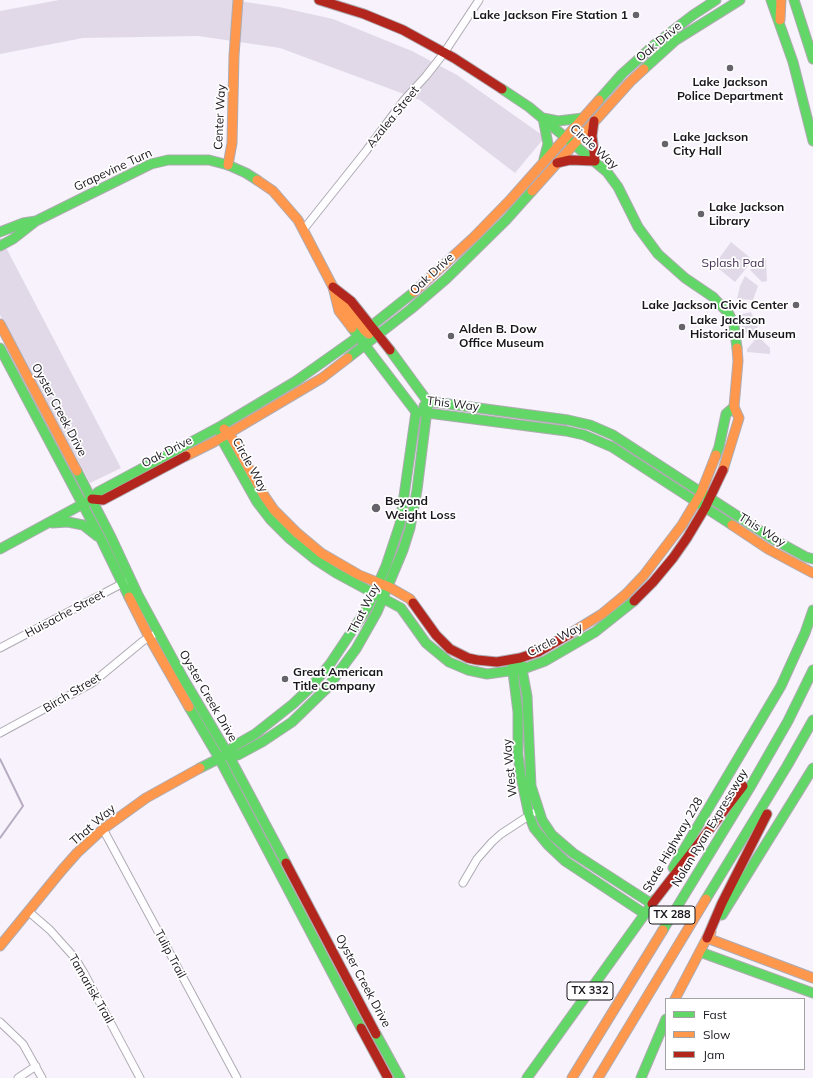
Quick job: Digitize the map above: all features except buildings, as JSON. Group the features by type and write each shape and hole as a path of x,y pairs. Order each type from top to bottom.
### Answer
{"main road":[{"name":"Center Way","path":"238,0 234,56 232,143 228,165 246,173 273,191 284,203 298,220 333,287 339,311 365,331 378,334 428,402"},
{"name":"Circle Way","path":"221,426 241,475 257,502 290,539 316,560 347,580 375,593 401,608 426,643 448,662 468,670 487,674 518,670 545,661 595,632 633,602 673,558 705,508 725,465 739,418 734,407 738,361 737,344 734,325 729,314 720,303 685,278 658,254 638,227 618,187 595,161 543,118 498,86 444,53 403,30 364,14 319,0"},
{"name":"Oak Drive","path":"92,499 103,500 225,435 322,378 365,345 446,279 506,220 630,82 668,47 700,24 740,0"},
{"path":"770,0 793,62 813,141"},
{"path":"781,0 781,30"},
{"path":"794,0 813,59"},
{"name":"Oak Drive","path":"0,549 92,499 98,492 221,426 296,381 365,331 406,299 469,242 508,202 622,74 663,38 714,1"},
{"path":"714,1 719,12"},
{"path":"693,15 700,24"},
{"path":"663,38 668,47"},
{"path":"622,74 630,82"},
{"path":"542,164 548,144 543,118 558,121 583,118"},
{"path":"557,163 570,160 595,161 592,136 594,121"},
{"name":"Grapevine Turn","path":"0,246 13,239 36,221 124,176 151,164 168,160 187,159 209,160 228,165"},
{"name":"Grapevine Turn","path":"0,232 23,223 36,221"},
{"name":"Center Way","path":"333,287 351,301 365,331 365,345 416,412"},
{"name":"Oyster Creek Drive","path":"0,324 112,537 131,579 158,632 183,678 228,754 400,1078"},
{"name":"Oyster Creek Drive","path":"0,348 83,504 149,637 219,758 388,1078"},
{"path":"427,413 428,402"},
{"name":"This Way","path":"416,412 428,402 563,419 587,424 613,435 773,539 806,557 813,559"},
{"name":"Circle Way","path":"225,435 265,497 285,521 313,546 328,557 359,575 389,587 410,599 436,635 450,649 468,658 497,662 516,659 538,652 584,626 602,614 626,594 644,575 665,549 701,493 719,447 726,414 734,407"},
{"name":"This Way","path":"416,412 584,435 612,447 774,553 813,573"},
{"name":"That Way","path":"0,946 62,870 77,853 103,829 146,798 228,754 234,746 255,734 280,715 311,687 330,664 358,623 375,593 386,566 400,524 416,412"},
{"name":"That Way","path":"228,754 238,755 262,742 292,722 309,706 339,672 367,631 389,587 410,528 417,490 427,413"},
{"path":"48,524 68,522 83,525 101,539"},
{"name":"State Highway 228","path":"527,1078 652,904 781,686 805,634 813,610"},
{"path":"805,634 811,630 813,626"},
{"name":"West Way","path":"516,659 518,670 527,696 530,775 533,791 538,809 548,829 563,846 652,904"},
{"name":"West Way","path":"518,670 518,755 529,815 534,828 556,853 570,864 645,914"},
{"name":"Nolan Ryan Expressway","path":"572,1078 745,796 788,721 813,670"},
{"path":"280,715 292,722"},
{"name":"TX 288","path":"598,1078 811,724"},
{"path":"652,904 770,752"},
{"path":"676,998 707,938 722,903 777,792 787,766"},
{"path":"707,938 756,862 813,768"},
{"path":"521,777 530,775"},
{"path":"556,853 563,846"},
{"path":"606,888 613,879"},
{"path":"707,938 813,978"},
{"path":"725,961 722,952 725,948 729,947"},
{"path":"700,952 813,993"},
{"path":"641,1078 665,1021"}],"street":[{"name":"Azalea Street","path":"302,230 366,151 404,100 444,53 479,0"},
{"name":"Huisache Street","path":"0,648 131,579"},
{"name":"Birch Street","path":"0,734 92,683 149,637 158,632"},
{"path":"462,883 484,850 501,834 538,809"},
{"name":"Tulip Trail","path":"103,829 237,1078"},
{"name":"Tamarisk Trail","path":"28,911 50,930 75,958 140,1078"},
{"path":"0,1022 23,1044 42,1078"},
{"path":"18,1078 36,1066"}],"green space":[{"path":"59,0 232,0 279,7 333,19 412,51 457,75 545,137 515,173 420,100 280,48 198,36 83,38 0,54 0,11"},
{"path":"0,236 121,468 90,483 0,315"},
{"name":"Splash Pad","path":"731,242 753,260 735,282 714,265"},
{"path":"766,258 767,281 762,282 750,270 757,263"},
{"path":"745,276 758,286 753,300 737,299 740,286"},
{"path":"751,312 758,327 748,335 741,325 738,315"},
{"path":"758,336 770,348 770,354 747,352 747,349"}],"waterway":[{"path":"0,759 23,806 0,838"}],"traffic: fast":[{"path":"599,100 622,74 654,45 693,15 716,0"},
{"path":"644,69 676,40 740,0"},
{"path":"771,0 793,62 813,141"},
{"path":"794,0 813,59"},
{"path":"502,89 529,107 607,172 618,187 638,227 658,254 685,278 713,297 729,314 734,325 737,348"},
{"path":"544,159 548,144 543,118 558,121 583,118"},
{"path":"0,246 13,239 36,221 151,164 168,160 209,160 228,165 257,180"},
{"path":"348,358 411,309 446,279 506,220 532,191"},
{"path":"0,232 23,223 36,221"},
{"path":"0,549 92,499 98,492 221,426 296,381 351,342 414,292"},
{"path":"352,328 416,412"},
{"path":"0,348 101,539 129,597"},
{"path":"228,754 238,755 262,742 292,722 327,688 356,649 377,612 403,550 410,528 417,490 428,402 390,350"},
{"path":"424,406 428,402 441,403 568,420 590,425 613,435 773,539 806,557 813,559"},
{"path":"716,455 726,414 734,407"},
{"path":"200,768 228,754 234,746 255,734 293,704 311,687 330,664 368,607 386,566 400,524 416,412"},
{"path":"420,412 566,431 584,435 612,447 732,525"},
{"path":"221,426 221,438 257,502 270,519 290,539 316,560 336,573 401,608 426,643 449,662 468,670 487,674 523,669 545,661 595,632 634,601"},
{"path":"77,471 111,537 138,595 183,678 228,754 286,863"},
{"path":"52,523 68,522 83,525 97,536"},
{"path":"673,868 781,686 805,633 813,610"},
{"path":"512,664 518,712 518,755 529,815 534,828 548,845 565,861 645,914"},
{"path":"521,664 527,696 531,786 542,820 552,835 573,853 652,904 655,899"},
{"path":"663,930 749,789 788,721 813,670"},
{"path":"189,707 219,758 361,1028"},
{"path":"706,899 787,766 813,720"},
{"path":"722,915 813,768"},
{"path":"527,1078 652,904"},
{"path":"700,952 813,993"},
{"path":"641,1078 665,1021"},
{"path":"376,1034 400,1078"}],"traffic: slow":[{"path":"228,165 232,143 234,56 238,0"},
{"path":"780,20 781,0"},
{"path":"532,191 630,82 644,69"},
{"path":"414,292 474,237 511,199 599,100"},
{"path":"257,180 273,191 298,220 333,287 339,311 352,328"},
{"path":"338,295 365,331 369,334"},
{"path":"0,324 77,471"},
{"path":"723,470 739,418 734,407 738,361 737,348"},
{"path":"186,456 214,442 322,378 348,358"},
{"path":"224,429 229,433 265,497 274,510 296,532 321,553 359,575 389,587 410,599 413,603"},
{"path":"571,633 602,614 626,594 644,575 682,525 701,493 716,455"},
{"path":"732,525 768,549 813,573"},
{"path":"129,597 149,637 189,707"},
{"path":"0,946 62,870 77,853 103,829 146,798 200,768"},
{"path":"598,1078 706,899"},
{"path":"572,1078 663,930"},
{"path":"711,932 707,938 813,978"},
{"path":"676,998 707,938"}],"traffic: jam":[{"path":"319,0 364,14 403,30 454,58 502,89"},
{"path":"557,163 570,160 595,161 592,136 594,121"},
{"path":"333,287 351,301 390,350"},
{"path":"92,499 103,500 186,456"},
{"path":"634,601 653,582 687,538 705,508 723,470"},
{"path":"413,603 436,635 450,649 468,658 477,660 497,662 520,658 538,652 571,633"},
{"path":"652,904 743,786"},
{"path":"707,938 722,903 767,814"},
{"path":"286,863 376,1034"},
{"path":"361,1028 388,1078"}],"place":[{"name":"Lake Jackson Fire Station 1","path":"636,15"},
{"name":"Lake Jackson Police Department","path":"730,68"},
{"name":"Lake Jackson City Hall","path":"665,144"},
{"name":"Lake Jackson Library","path":"701,214"},
{"name":"Lake Jackson Civic Center","path":"796,305"},
{"name":"Lake Jackson Historical Museum","path":"682,327"},
{"name":"Alden B. Dow Office Museum","path":"451,336"},
{"name":"Beyond Weight Loss","path":"376,508"},
{"name":"Great American Title Company","path":"285,679"}]}
